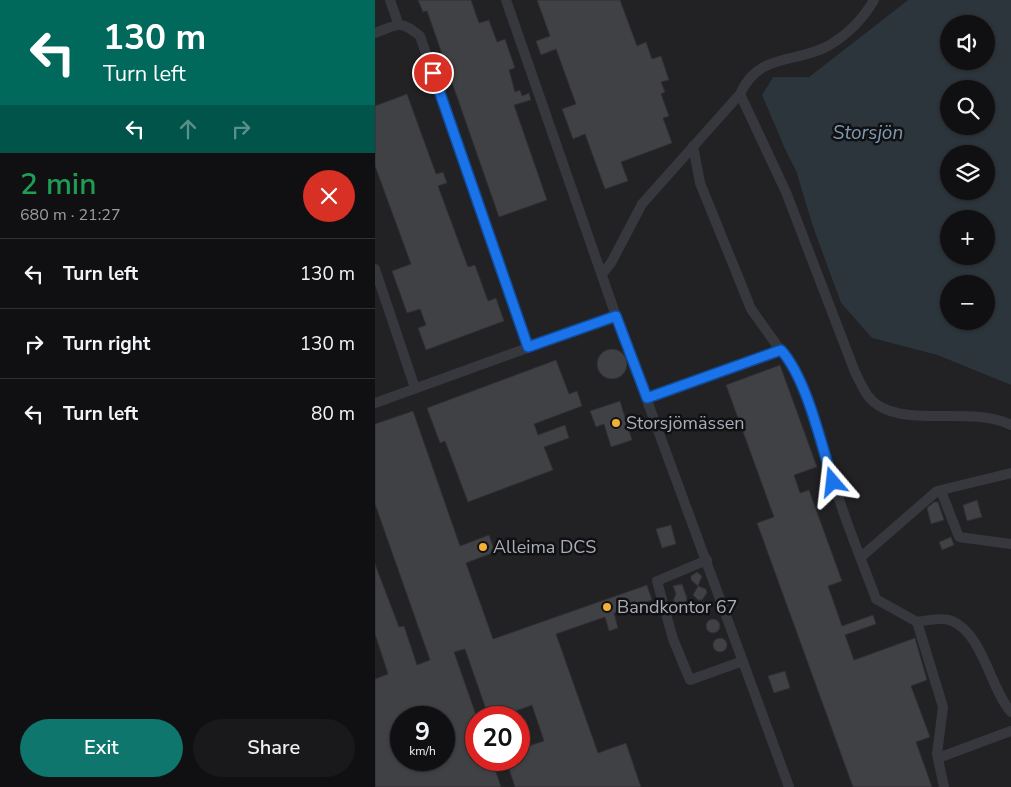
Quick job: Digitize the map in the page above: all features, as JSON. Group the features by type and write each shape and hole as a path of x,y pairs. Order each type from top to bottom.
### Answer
{"street":[{"path":"390,0 398,23"},
{"path":"506,0 616,316 789,787"},
{"path":"602,274 611,263 642,204 740,94 747,80 759,70 790,57 828,46 863,18 874,0"},
{"path":"375,33 398,23 409,26 420,36 528,347"},
{"path":"740,94 772,159 855,372 869,397 885,410 906,416 975,415 998,418 1011,425"},
{"path":"693,146 700,183 751,308 790,361 811,410 839,499 876,599 917,622 930,620 952,621 971,637 1002,702 1011,712"},
{"path":"375,269 415,388"},
{"path":"375,403 616,316"},
{"path":"647,398 781,350"},
{"path":"861,558 941,490 1011,473"},
{"path":"941,490 959,537 1011,544"},
{"path":"707,560 657,581 673,640 690,680 743,661"},
{"path":"917,622 943,707 938,758 944,787"},
{"path":"938,758 1011,731"}],"shaded area":[{"path":"375,0 908,0 809,77 773,77 762,95 796,171 813,227 841,303 872,338 937,355 1011,385 1011,787 375,787"}],"water":[{"name":"Storsjön","path":"908,0 1011,0 1011,385 937,355 872,338 841,303 813,227 796,171 762,95 773,77 809,77"}],"building":[{"path":"418,0 471,0 479,23 489,20 497,42 505,39 515,68 509,70 515,92 520,90 522,96 529,93 531,100 514,105 547,200 499,217 427,11 423,12"},
{"path":"537,0 620,0 637,46 646,42 652,59 661,56 669,80 661,82 665,92 661,94 669,116 663,118 672,143 621,162 628,181 605,189 585,134 573,139 562,109 576,104 556,49 541,55 536,41 550,36"},
{"path":"407,94 436,174 443,172 447,183 438,186 468,267 475,265 488,301 496,298 504,321 426,350 418,328 426,325 420,309 407,313 392,271 411,264 375,166 375,106"},
{"path":"612,349 622,354 627,364 622,374 612,379 602,374 597,364 602,354"},
{"path":"556,360 569,394 577,391 582,406 534,424 538,435 565,425 569,438 544,447 553,470 468,502 445,441 440,443 427,408"},
{"path":"780,365 817,467 794,475 800,493 809,490 842,581 828,586 842,626 873,615 876,624 845,635 854,660 915,638 927,680 911,686 930,737 916,742 932,787 853,787 757,523 774,517 726,385"},
{"path":"620,401 632,440 611,447 604,424 596,427 590,411"},
{"path":"413,411 460,546 489,535 495,552 466,563 493,639 647,585 652,600 614,613 618,628 609,631 605,617 556,634 598,753 626,743 641,787 515,787 510,771 530,771 530,745 544,741 532,705 485,706 465,649 454,652 473,706 465,706 465,771 496,771 501,787 375,787 375,679 388,674 375,634 375,564 399,627 404,626 417,665 430,660 375,504 375,424"},
{"path":"977,500 982,517 967,521 963,505"},
{"path":"934,502 938,502 944,520 931,524 927,508"},
{"path":"671,525 676,544 662,548 656,529"},
{"path":"951,537 954,545 942,550 939,542"},
{"path":"697,572 702,576 698,586 691,580 691,576"},
{"path":"682,584 687,598 685,604 679,607 673,601 676,594 673,586"},
{"path":"698,586 706,589 707,593 702,600 698,600 693,595"},
{"path":"713,619 718,621 720,626 718,631 713,633 708,631 706,626 708,621"},
{"path":"720,638 725,640 727,645 725,650 720,652 715,650 713,645 715,640"},
{"path":"785,671 790,688 774,693 768,676"}],"place":[{"name":"Storsjömässen","path":"616,423"},
{"name":"Alleima DCS","path":"483,547"},
{"name":"Bandkontor 67","path":"607,607"}],"route":[{"path":"433,73 528,347 616,316 647,398 781,350 790,361 811,410 833,482"}]}
